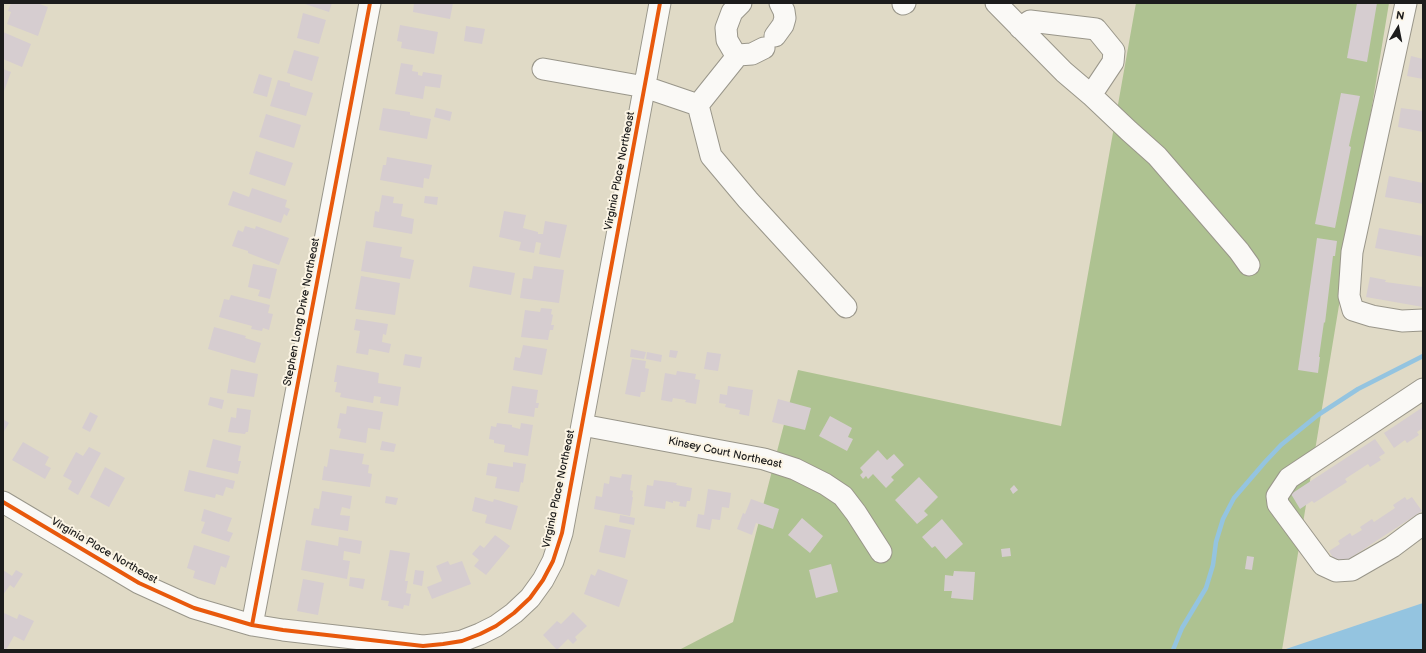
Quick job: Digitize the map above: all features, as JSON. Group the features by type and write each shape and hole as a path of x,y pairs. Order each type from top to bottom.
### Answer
{"street":[{"name":"Stephen Long Drive Northeast","path":"252,625 370,3"},
{"name":"Virginia Place Northeast","path":"3,502 139,583 194,608 252,625 423,646 462,641 496,626 514,613 530,598 543,580 553,561 562,533 660,3"},
{"path":"738,55 729,46 725,34 728,18 741,3"},
{"path":"698,105 738,55 752,54 769,42 782,25 785,18 784,11 780,3"},
{"path":"996,3 1064,72 1157,156 1239,251 1249,265"},
{"path":"1406,3 1352,252 1348,296 1353,310 1372,316 1402,321 1423,320"},
{"path":"1020,28 1030,21 1096,29 1114,51 1113,62 1091,95"},
{"path":"543,70 645,87 698,105"},
{"path":"698,105 712,156 748,200 846,307"},
{"path":"1423,389 1289,478 1276,496 1278,504 1323,565 1336,571 1352,570 1392,547 1423,524"},
{"name":"Kinsey Court Northeast","path":"582,425 764,459 795,469 825,484 842,496 856,512 881,552"}],"green space":[{"path":"1136,3 1389,3 1282,650 679,650 733,622 798,370 1061,426"}],"water":[{"path":"1423,603 1423,650 1283,650 1414,606"}],"building":[{"path":"11,3 37,3 48,7 38,36 7,24 11,12 8,11"},
{"path":"302,3 332,3 329,12"},
{"path":"414,3 453,3 450,19 413,12"},
{"path":"1357,3 1377,3 1367,62 1347,58"},
{"path":"303,13 326,20 319,44 297,38"},
{"path":"400,25 438,32 434,54 401,48 402,42 397,41"},
{"path":"466,26 485,29 482,44 464,41"},
{"path":"3,32 31,44 22,67 3,59"},
{"path":"294,50 319,57 312,81 287,73"},
{"path":"1411,56 1423,59 1423,79 1407,76"},
{"path":"401,63 413,65 412,71 418,72 418,75 422,76 423,72 442,75 440,88 425,86 423,99 395,94"},
{"path":"3,69 11,72 3,94"},
{"path":"259,74 272,78 267,97 253,93"},
{"path":"278,80 290,83 290,86 313,93 306,116 270,106"},
{"path":"1341,93 1360,96 1349,146 1351,147 1335,228 1315,224"},
{"path":"383,108 410,112 410,115 431,119 427,139 379,130"},
{"path":"436,108 452,112 450,121 434,117"},
{"path":"1401,108 1423,111 1423,132 1398,127"},
{"path":"266,114 301,125 294,148 259,137"},
{"path":"256,151 293,163 285,186 249,174"},
{"path":"387,157 432,165 429,179 424,178 423,188 380,180 383,165 386,165"},
{"path":"1389,176 1423,183 1423,204 1385,197"},
{"path":"252,188 287,200 285,207 290,209 287,216 284,214 281,223 228,205 233,191 249,197"},
{"path":"382,195 394,197 393,203 403,204 401,216 414,219 412,234 373,227 375,211 379,212"},
{"path":"425,196 438,197 437,205 424,203"},
{"path":"504,211 526,215 523,228 538,232 538,234 543,234 545,221 567,225 560,258 539,254 541,243 536,242 534,253 519,250 521,242 499,237"},
{"path":"245,226 255,229 256,226 289,238 279,265 248,253 248,251 232,246 238,230 243,232"},
{"path":"1379,228 1423,236 1423,257 1375,248"},
{"path":"1317,238 1337,241 1335,256 1333,256 1318,373 1298,370"},
{"path":"366,241 402,247 400,257 414,260 410,279 361,271"},
{"path":"253,264 277,269 270,299 258,296 260,290 248,287"},
{"path":"473,266 515,273 511,295 469,287"},
{"path":"534,266 564,270 559,303 520,298 523,278 532,279"},
{"path":"361,276 400,283 395,315 355,309"},
{"path":"1370,277 1386,280 1385,282 1423,287 1423,307 1366,297"},
{"path":"231,295 270,305 268,313 273,314 269,330 263,328 262,331 251,329 252,326 219,317 224,299 229,300"},
{"path":"541,308 552,309 551,314 553,315 551,325 554,325 553,330 550,330 548,340 521,337 525,310 540,312"},
{"path":"356,319 388,324 386,335 383,334 382,342 391,344 389,353 369,349 368,355 356,353 360,331 354,330"},
{"path":"214,327 246,336 245,338 261,343 255,363 208,349"},
{"path":"523,345 547,349 542,375 513,370 515,357 520,358"},
{"path":"631,349 646,352 644,359 630,357"},
{"path":"670,350 678,351 676,358 669,357"},
{"path":"647,352 662,355 661,362 646,359"},
{"path":"707,352 721,354 718,371 704,369"},
{"path":"405,354 422,357 420,368 403,365"},
{"path":"632,359 646,361 645,368 649,369 645,392 641,392 640,397 625,394"},
{"path":"337,365 379,373 378,383 401,387 398,406 380,403 381,397 374,396 373,403 340,397 341,393 335,392 337,382 334,382"},
{"path":"231,369 258,374 254,397 227,393"},
{"path":"677,371 696,374 695,379 700,380 696,404 685,402 686,400 673,398 672,402 661,400 665,373 676,375"},
{"path":"512,386 538,390 536,403 539,403 538,408 535,408 534,417 508,413"},
{"path":"728,386 753,390 749,416 739,414 740,410 725,407 726,404 719,403 720,394 727,395"},
{"path":"210,397 224,400 222,409 208,405"},
{"path":"778,399 811,408 805,430 772,422"},
{"path":"347,406 383,412 380,430 368,428 366,443 339,438 341,429 337,428 340,413 346,414"},
{"path":"1423,407 1423,428 1417,432 1419,435 1407,443 1405,440 1394,448 1384,433"},
{"path":"237,408 251,410 248,432 245,434 228,432 231,417 236,418"},
{"path":"90,412 98,416 90,432 82,428"},
{"path":"830,416 852,428 848,437 853,439 847,451 819,436"},
{"path":"3,419 9,423 3,433"},
{"path":"497,423 512,425 512,427 520,429 521,423 533,425 528,456 504,452 505,445 494,443 494,440 489,439 491,426 496,427"},
{"path":"213,439 241,446 238,461 241,461 238,474 206,467"},
{"path":"1375,439 1385,453 1379,457 1381,460 1370,467 1368,464 1345,479 1347,482 1314,503 1312,501 1300,509 1291,494"},
{"path":"382,441 396,444 394,452 380,450"},
{"path":"23,442 49,457 45,465 51,468 45,479 12,460"},
{"path":"89,447 101,453 78,495 68,489 72,481 63,476 76,452 83,456"},
{"path":"330,449 364,454 362,464 369,465 368,473 372,474 370,487 322,480 324,466 327,467"},
{"path":"878,450 887,460 894,454 904,465 891,477 894,480 886,488 873,474 868,479 866,476 863,479 860,475 863,472 860,468"},
{"path":"513,462 526,464 523,483 521,482 519,492 495,488 497,477 486,475 488,463 513,467"},
{"path":"105,467 125,478 109,507 90,497"},
{"path":"189,470 235,481 233,489 226,487 223,496 216,494 215,498 184,491"},
{"path":"622,474 632,475 630,490 633,491 633,497 630,516 594,509 596,496 602,497 604,483 609,484 610,476 621,478"},
{"path":"919,477 938,497 924,511 928,515 917,524 895,500"},
{"path":"654,480 677,483 676,485 692,488 690,501 687,501 686,507 679,506 680,502 673,501 673,503 666,501 665,509 644,506 647,485 653,486"},
{"path":"1014,485 1018,490 1013,494 1010,489"},
{"path":"708,489 731,493 729,508 722,507 720,520 712,519 710,530 696,527 698,514 704,515"},
{"path":"322,491 352,496 350,509 342,507 340,515 350,516 348,531 311,525 314,508 319,509"},
{"path":"386,496 398,498 396,505 385,503"},
{"path":"475,497 493,502 494,499 518,506 511,530 485,523 487,515 472,511"},
{"path":"1405,497 1407,500 1412,497 1422,511 1338,566 1329,551 1340,544 1338,541 1350,533 1352,536 1362,530 1360,527 1372,519 1374,522 1395,508 1393,505"},
{"path":"751,499 779,509 773,529 756,523 752,535 737,529 743,513 745,514"},
{"path":"204,509 232,518 227,531 233,533 229,542 201,533 205,522 201,521"},
{"path":"620,515 635,518 634,525 619,522"},
{"path":"802,518 823,536 810,553 788,535"},
{"path":"942,519 963,544 946,559 935,546 932,548 922,537"},
{"path":"605,525 631,530 625,558 599,552"},
{"path":"495,535 510,546 486,575 474,566 479,560 472,554 480,545 484,548"},
{"path":"339,537 362,541 360,554 344,551 343,560 350,561 347,579 301,570 306,540 338,546"},
{"path":"194,545 230,556 226,568 221,566 215,585 193,578 195,571 187,568"},
{"path":"1010,548 1011,556 1002,557 1001,549"},
{"path":"390,550 410,553 405,581 408,581 406,593 411,594 409,606 404,605 403,609 388,606 389,601 381,600"},
{"path":"1247,556 1254,557 1252,570 1245,569"},
{"path":"448,561 450,565 462,561 471,584 432,599 427,587 442,581 436,566"},
{"path":"831,564 838,592 816,598 809,570"},
{"path":"598,569 628,580 619,607 584,594 591,574 595,576"},
{"path":"3,570 12,576 16,570 23,574 14,588 10,585 3,595"},
{"path":"415,570 424,571 422,586 413,584"},
{"path":"954,571 975,572 973,600 951,598 952,591 944,591 945,575 953,576"},
{"path":"350,577 365,579 363,589 349,586"},
{"path":"303,579 324,583 318,615 297,611"},
{"path":"573,612 587,626 575,637 577,640 573,644 568,639 557,650 543,635 557,621 561,624"},
{"path":"4,613 17,619 19,614 34,621 24,641 14,636 6,650 3,650"}],"waterway":[{"path":"1173,650 1182,628 1206,588 1213,565 1216,542 1223,519 1234,498 1281,445 1318,415 1358,389 1423,356"}],"cycle path":[{"path":"252,625 370,3"},
{"path":"3,502 139,583 194,608 252,625 423,646 462,641 496,626 514,613 530,598 543,580 553,561 562,533 660,3"}]}
